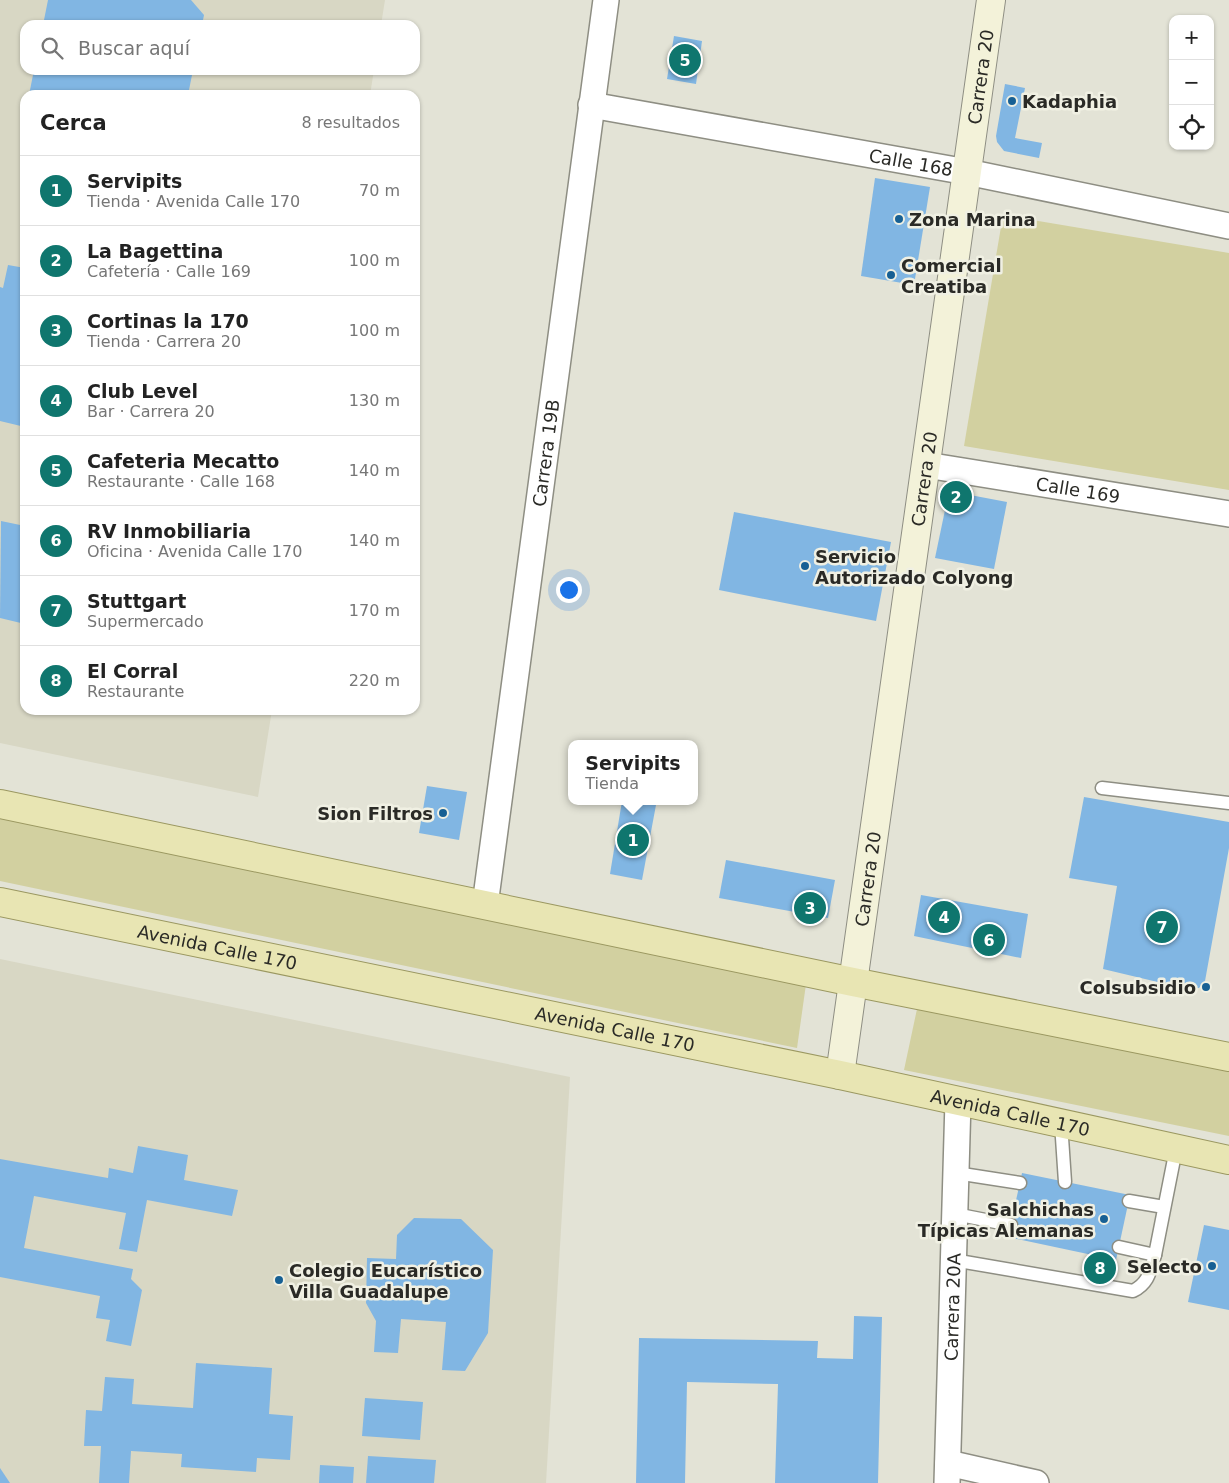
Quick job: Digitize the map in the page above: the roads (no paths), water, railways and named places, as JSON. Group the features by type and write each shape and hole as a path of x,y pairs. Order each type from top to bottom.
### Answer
{"main road":[{"name":"Carrera 20","path":"840,1075 991,0"},
{"path":"0,804 853,982 1229,1057"},
{"name":"Avenida Calle 170","path":"0,902 840,1075 1229,1160"}],"street":[{"name":"Carrera 19B","path":"484,905 606,0"},
{"name":"Calle 168","path":"592,105 967,172 1229,226"},
{"name":"Calle 169","path":"926,465 1229,514"},
{"name":"Carrera 20A","path":"948,1473 958,1101"},
{"path":"948,1473 1036,1483"}],"lane":[{"path":"1102,788 1229,803"},
{"path":"1061,1123 1065,1182"},
{"path":"953,1260 1133,1291 1143,1286 1148,1278 1155,1255 1176,1149"},
{"path":"956,1173 1020,1183"},
{"path":"1129,1202 1164,1207"},
{"path":"955,1214 1011,1224"},
{"path":"1119,1247 1155,1255"}],"place":[{"name":"Cafeteria Mecatto","path":"685,60"},
{"name":"Kadaphia","path":"1012,101"},
{"name":"Zona Marina","path":"899,219"},
{"name":"Comercial Creatiba","path":"891,275"},
{"name":"La Bagettina","path":"956,497"},
{"name":"Servicio Autorizado Colyong","path":"805,566"},
{"name":"Sion Filtros","path":"443,813"},
{"name":"Servipits","path":"633,840"},
{"name":"Cortinas la 170","path":"810,908"},
{"name":"Club Level","path":"944,917"},
{"name":"Stuttgart","path":"1162,927"},
{"name":"RV Inmobiliaria","path":"989,940"},
{"name":"Colsubsidio","path":"1206,987"},
{"name":"Salchichas Típicas Alemanas","path":"1104,1219"},
{"name":"Selecto","path":"1212,1266"},
{"name":"El Corral","path":"1100,1268"},
{"name":"Colegio Eucarístico Villa Guadalupe","path":"279,1280"}]}
